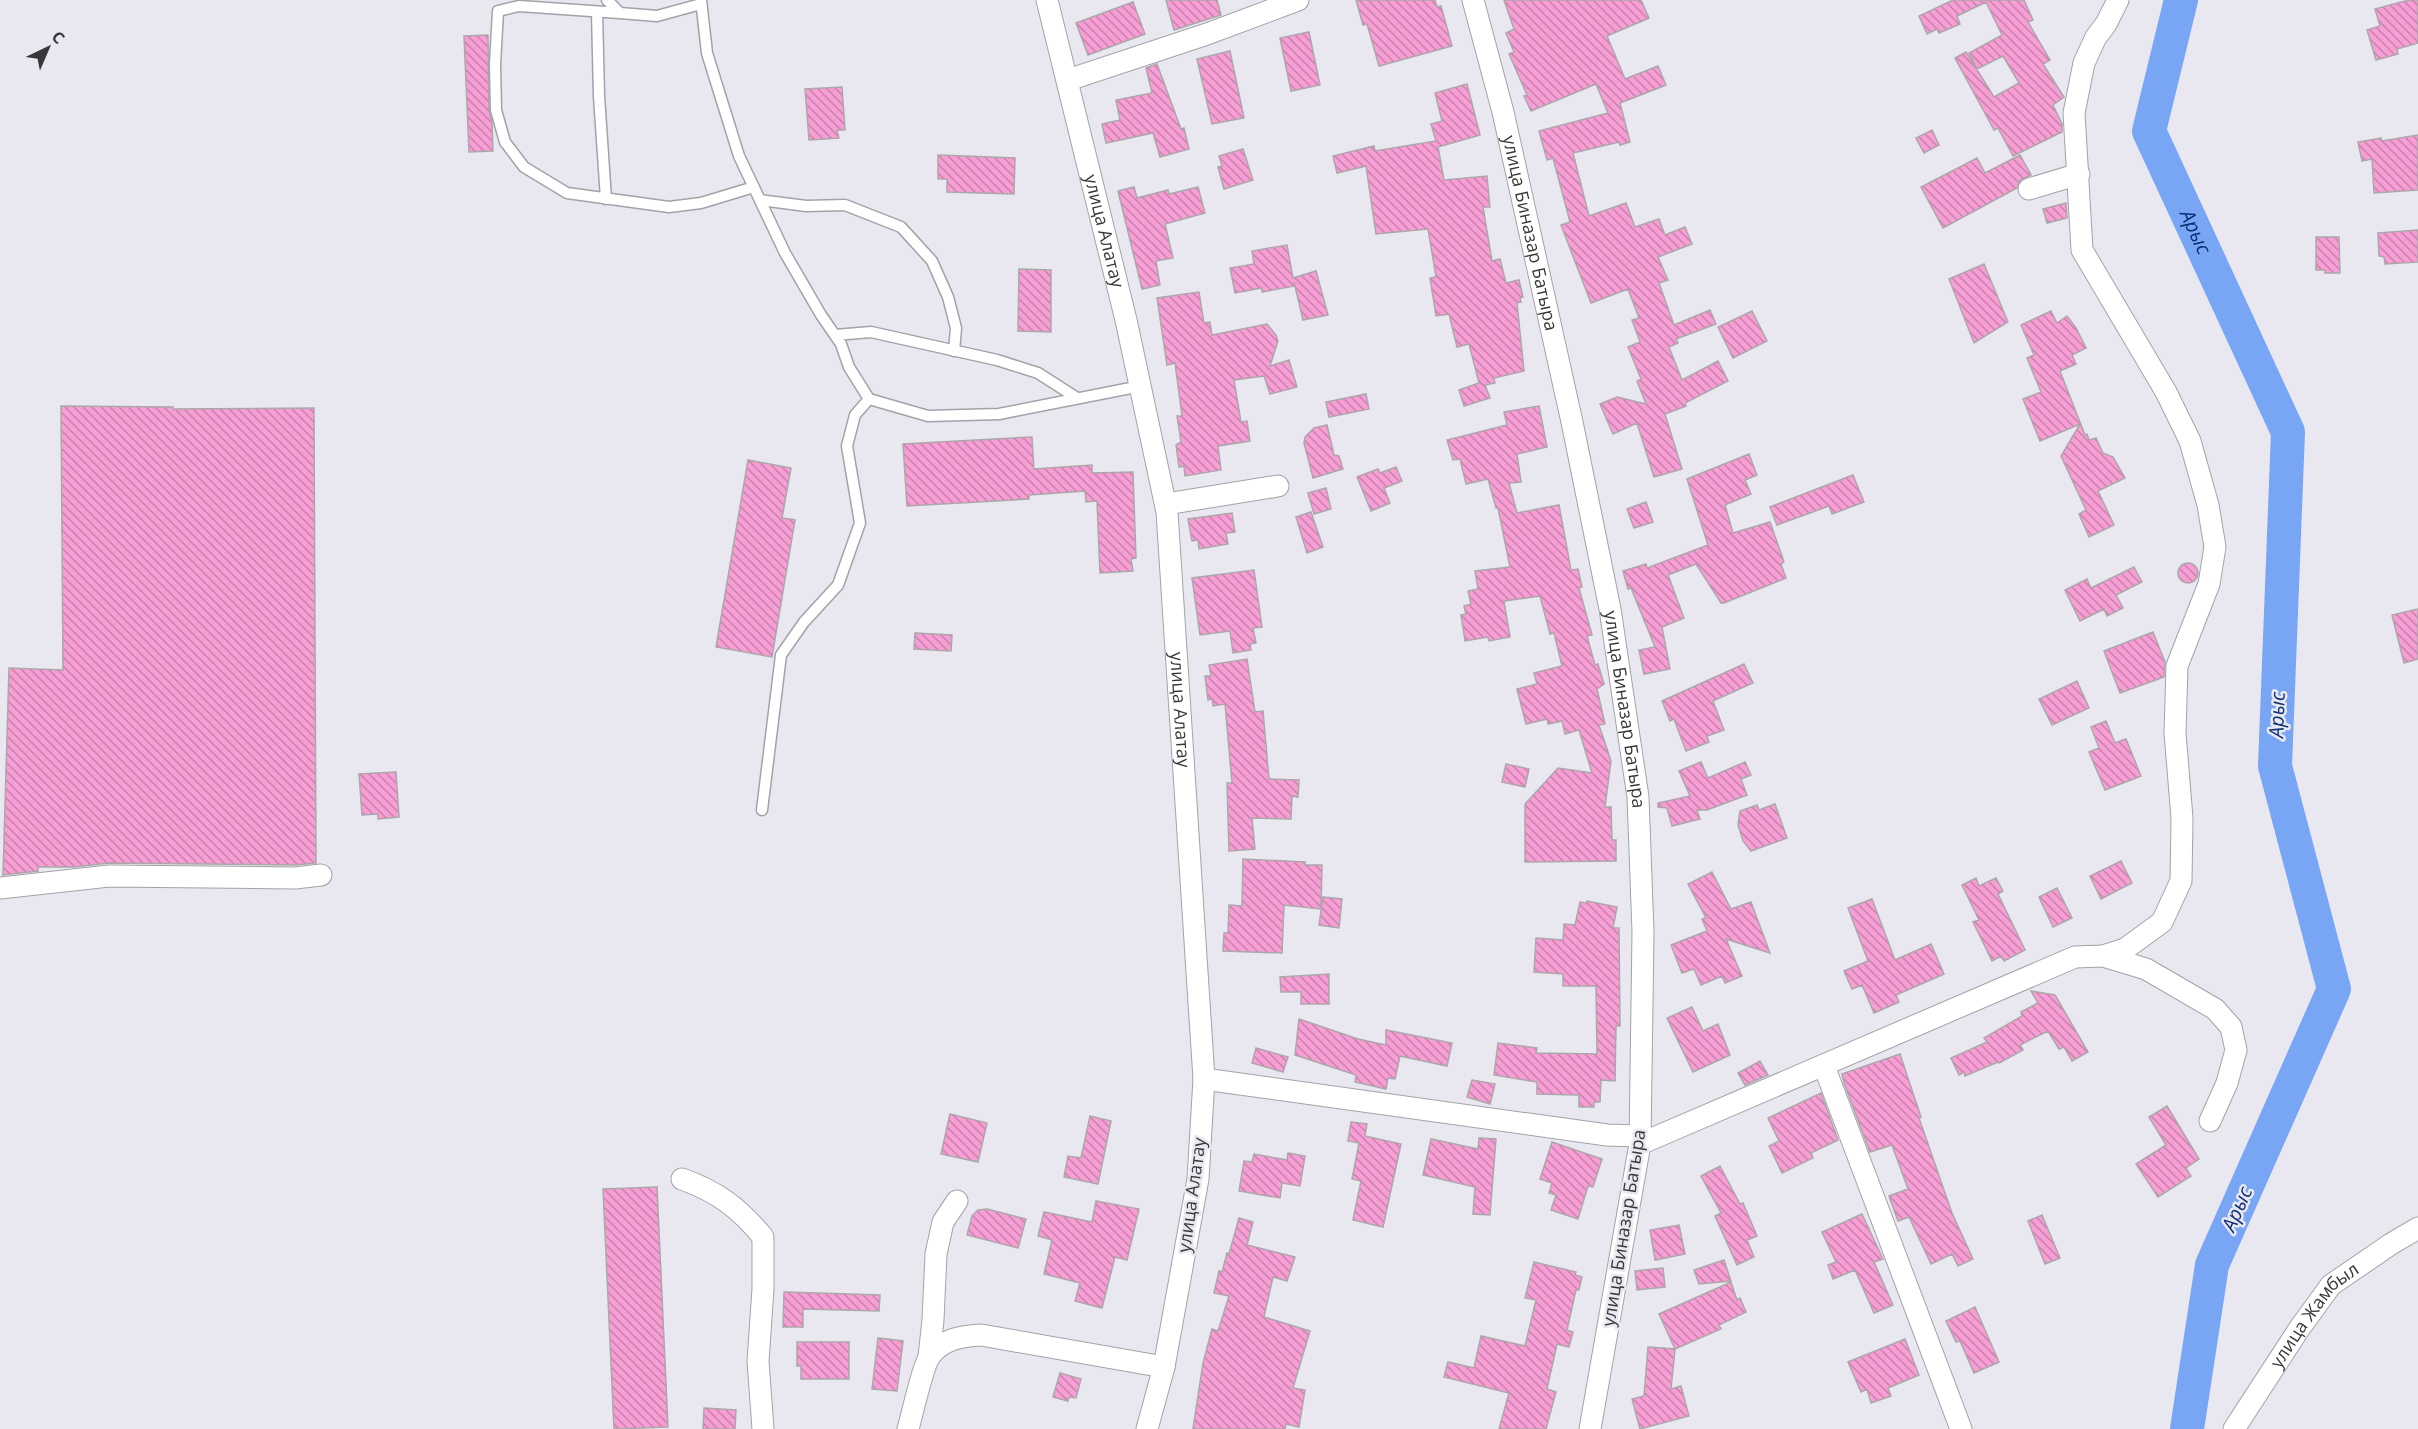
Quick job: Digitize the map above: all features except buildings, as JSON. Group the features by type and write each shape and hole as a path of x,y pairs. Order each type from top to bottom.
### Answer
{"street":[{"name":"улица Алатау","path":"1047,0 1141,386 1166,504 1204,1079 1198,1179 1164,1367 1147,1429"},
{"path":"1068,80 1207,34 1298,0"},
{"name":"улица Биназар Батыра","path":"1473,0 1503,112 1572,422 1610,609 1638,797 1644,932 1640,1140 1590,1429"},
{"path":"1204,1079 1640,1140 1824,1066 2075,957 2103,956 2125,949 2162,922 2181,881 2182,818 2175,733 2177,666 2209,584 2215,547 2208,505 2190,441 2166,392 2082,250 2074,113 2084,63 2118,0"},
{"path":"2029,189 2079,174"},
{"path":"1166,504 1278,486"},
{"path":"0,888 109,876 295,878 321,875"},
{"path":"2103,956 2146,969 2215,1010 2231,1027 2236,1050 2227,1083 2210,1121"},
{"path":"1824,1066 1961,1429"},
{"path":"682,1179 705,1188 744,1213 763,1237 763,1289 758,1361 763,1429"},
{"path":"908,1429 929,1357 936,1254 944,1222 957,1201"},
{"name":"улица Жамбыл","path":"2234,1429 2298,1329 2331,1285 2418,1228"},
{"path":"929,1357 951,1339 966,1335 981,1335 1164,1367"}],"lane":[{"path":"606,0 620,13"},
{"path":"754,187 701,203 669,207 567,193 524,167 506,142 496,110 498,10 519,6 657,16 701,2 707,53 739,156 754,187 785,253 841,344 849,367 869,399 928,416 999,414 1141,386"},
{"path":"597,12 599,96 606,199"},
{"path":"760,200 806,206 845,205 901,227 932,261 948,297 956,328 954,351"},
{"path":"835,335 871,332 954,351 1038,373 1077,398"},
{"path":"762,810 781,655 804,622 838,585 860,523 847,446 855,415 869,399"}],"waterway":[{"name":"Арыс","path":"2181,0 2149,131 2288,432 2275,766 2334,989 2212,1265 2187,1429"}]}
